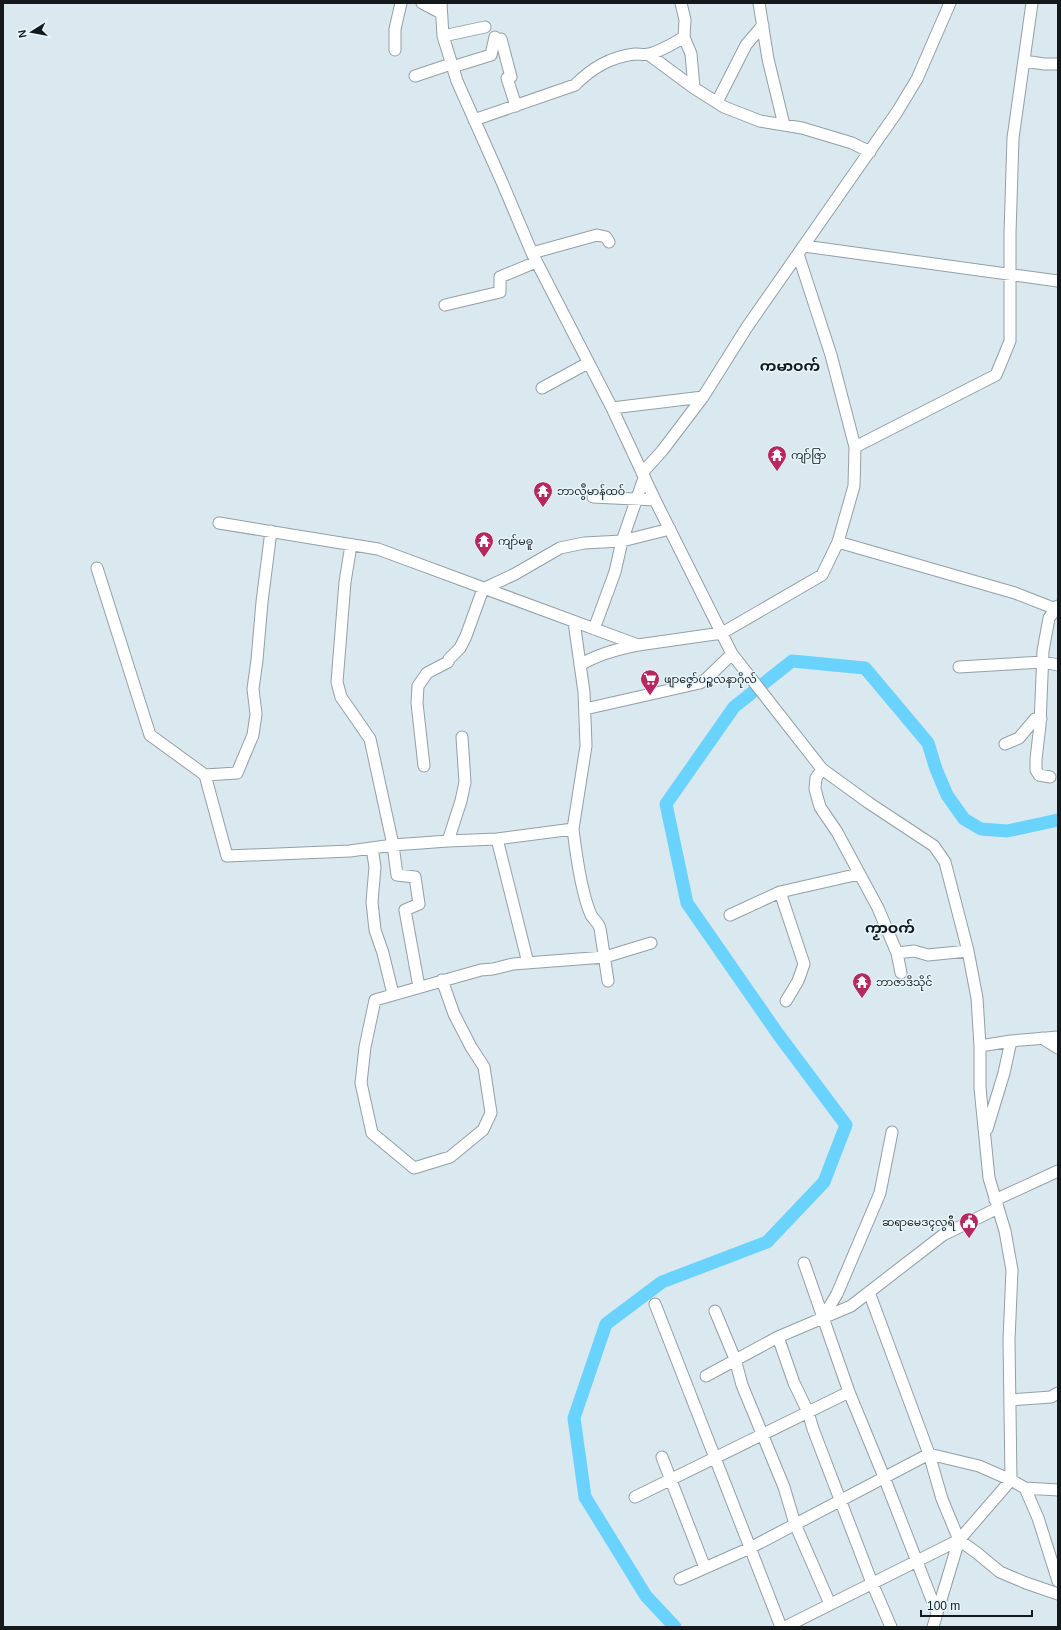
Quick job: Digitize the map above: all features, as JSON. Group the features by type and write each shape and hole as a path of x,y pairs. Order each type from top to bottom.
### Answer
{"street":[{"path":"395,50 395,30 401,3"},
{"path":"422,3 441,8 443,36 452,66 534,257 612,408 643,476 732,654 822,769 868,803 934,846 945,862 968,951 977,998 980,1046 980,1088 989,1178 1009,1250 1012,1270 1009,1340 1011,1480 959,1540 916,1560 785,1627"},
{"path":"681,3 685,20 684,37 691,54 694,88"},
{"path":"760,3 768,59 784,125"},
{"path":"594,629 615,572 622,541 643,476 703,397 747,327 897,112 917,79 950,3"},
{"path":"855,447 996,375 1010,341 1009,274 1013,138 1032,3"},
{"path":"717,102 746,45 763,25"},
{"path":"443,36 485,27"},
{"path":"474,120 575,85 586,74 606,61 635,54 648,54 661,50 684,37"},
{"path":"415,76 490,55 498,38 511,77 507,78 516,106"},
{"path":"648,54 694,88 724,107 760,121 802,128 852,143 870,152"},
{"path":"1024,61 1044,64 1058,64"},
{"path":"445,305 500,292 500,277 534,257 597,235 606,237 609,242"},
{"path":"801,250 1058,281"},
{"path":"580,665 593,657 611,650 722,633 822,575 838,542 854,486 855,447 801,250"},
{"path":"542,388 588,363"},
{"path":"612,408 703,397"},
{"path":"593,497 655,500"},
{"path":"219,523 378,549 638,645"},
{"path":"424,766 417,703 418,686 427,673 448,662 460,648 483,589 515,574 560,548 584,543 622,541 670,529"},
{"path":"205,775 237,773 253,735 256,714 253,689 258,660 262,602 271,531"},
{"path":"838,542 1015,593 1057,608 1049,618 1043,651 1041,719 1036,770 1039,775 1050,778"},
{"path":"351,545 345,582 337,682 341,697 370,739 393,845 397,875 415,878 419,904 405,910 419,988"},
{"path":"97,568 150,735 205,775 226,856 350,851 448,840 497,839 573,829"},
{"path":"574,622 584,692 586,746 573,829 580,874 592,917 598,923 600,928 608,981"},
{"path":"585,709 700,682 706,679 732,654"},
{"path":"959,667 1043,662 1058,665"},
{"path":"1005,744 1019,738 1035,719 1041,719"},
{"path":"448,840 461,802 465,782 462,737"},
{"path":"822,769 816,778 815,789 820,807 837,832 878,908 897,953 901,973"},
{"path":"497,839 528,963"},
{"path":"372,848 375,867 372,902 375,930 383,953 392,990"},
{"path":"730,915 780,892 859,874"},
{"path":"780,892 804,964 798,981 786,1001"},
{"path":"442,980 454,1014 484,1067 491,1113 483,1130 450,1157 414,1168 372,1133 361,1083 365,1047 375,1000 442,980 481,970 528,963 605,957 651,943"},
{"path":"897,953 907,951 928,955 968,951"},
{"path":"980,1046 1010,1041 1058,1037"},
{"path":"1042,1038 1058,1048"},
{"path":"985,1135 1004,1073 1010,1041"},
{"path":"823,1317 837,1294 880,1193 892,1132"},
{"path":"706,1376 778,1337 851,1306 943,1234 1058,1171"},
{"path":"804,1263 849,1392 884,1477 937,1614"},
{"path":"869,1292 929,1454 942,1499 959,1540 977,1552 1000,1572 1058,1594"},
{"path":"655,1304 781,1627"},
{"path":"715,1311 735,1359 742,1385 764,1434 784,1487 795,1524 830,1604"},
{"path":"778,1337 794,1383 808,1412 840,1501 891,1627"},
{"path":"635,1497 849,1392"},
{"path":"1010,1400 1051,1397 1058,1393"},
{"path":"680,1579 750,1548 929,1454 979,1466 1025,1488 1058,1490"},
{"path":"662,1456 670,1480 706,1568"},
{"path":"1025,1488 1038,1518 1058,1581"},
{"path":"933,1627 959,1540"}],"waterway":[{"path":"675,1627 646,1596 585,1497 574,1418 606,1324 662,1282 767,1242 824,1182 846,1125 778,1034 687,903 666,804 734,707 792,661 865,668 928,743 936,769 947,795 964,819 981,829 1007,831 1058,820"}],"place":[{"name":"ကျာ်ဇြာ","path":"777,472"},
{"name":"ဘာလွဳမာန်ထဝ်","path":"543,508"},
{"name":"ကျာ်မၜူ","path":"484,558"},
{"name":"ဖျာဇၞော်ပဉ္စလနာဂိုလ်","path":"650,696"},
{"name":"ဘာဇာဒိသိုင်","path":"862,999"},
{"name":"ဆရာမေဒၚလွရီ","path":"969,1239"}],"district":[{"name":"ကမာဝက်","path":"790,365"},
{"name":"ကၟာဝက်","path":"890,927"}]}
